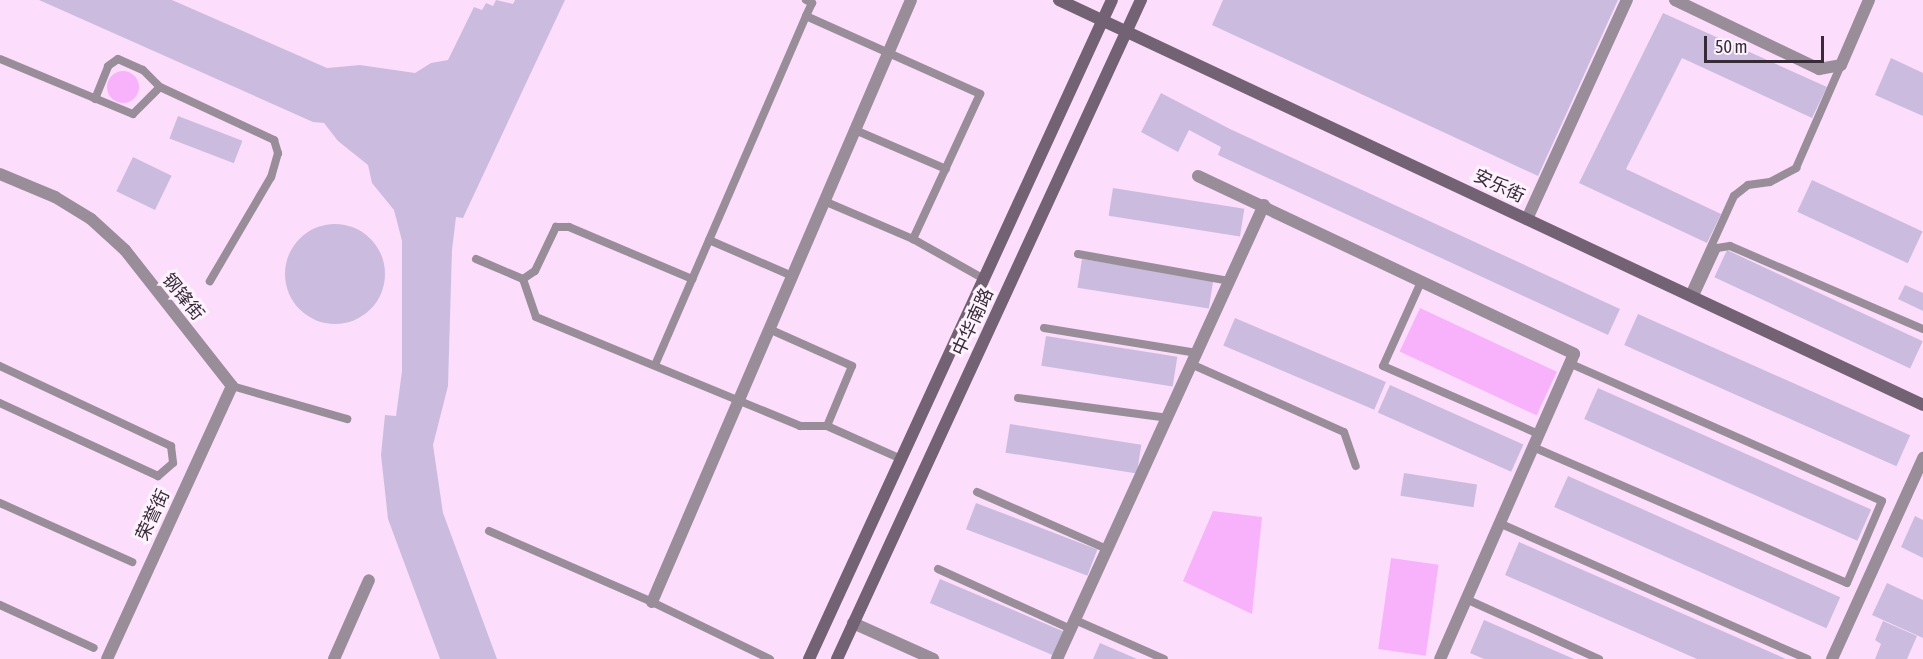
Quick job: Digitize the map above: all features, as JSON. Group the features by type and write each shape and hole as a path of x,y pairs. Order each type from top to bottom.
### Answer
{"main road":[{"name":"安乐街","path":"1059,0 1923,405"},
{"name":"中华南路","path":"809,659 1112,0"},
{"name":"中华南路","path":"837,659 1141,0"}],"street":[{"path":"652,602 911,0"},
{"path":"1527,219 1627,0"},
{"path":"1675,0 1819,69 1841,65 1869,0"},
{"name":"钢锋街","path":"0,174 55,197 92,219 125,250 231,386"},
{"path":"1198,176 1264,205 1574,354 1440,659"},
{"path":"1057,659 1264,205"},
{"name":"荣誉街","path":"107,659 231,386"},
{"path":"1832,659 1923,458"},
{"path":"334,659 369,580"},
{"path":"854,623 933,659"}],"lane":[{"path":"655,365 812,3 806,0"},
{"path":"806,16 980,94 913,239"},
{"path":"0,59 133,114 160,87"},
{"path":"95,99 108,66 118,59 143,70 160,87 274,140 278,153 271,177 210,281"},
{"path":"1691,296 1734,196 1748,185 1770,182 1796,168 1841,65"},
{"path":"855,130 946,169"},
{"path":"824,201 913,239 984,279"},
{"path":"524,279 535,271 556,227 568,227 692,279"},
{"path":"709,240 792,276"},
{"path":"1691,296 1718,248 1730,246 1923,329"},
{"path":"1078,254 1230,281"},
{"path":"476,259 524,279 536,317 800,426 827,426 901,459"},
{"path":"1421,282 1383,366 1539,434"},
{"path":"1044,328 1194,359 1344,432 1356,466"},
{"path":"769,329 852,366 827,426"},
{"path":"1533,447 1847,583 1882,501 1571,364"},
{"path":"0,366 171,446 172,463 158,476 0,403"},
{"path":"231,386 347,419"},
{"path":"1018,398 1167,418"},
{"path":"977,492 1107,549"},
{"path":"0,503 132,562"},
{"path":"1499,523 1808,659"},
{"path":"489,531 652,602 770,659"},
{"path":"938,568 1073,625 1164,659"},
{"path":"1466,599 1599,659"},
{"path":"0,605 94,648"}],"shaded area":[{"path":"123,71 134,76 139,87 134,98 123,103 112,98 107,87 112,76"},
{"path":"1420,308 1557,372 1537,415 1400,352"},
{"path":"1213,511 1262,517 1252,614 1183,581"},
{"path":"1391,558 1439,565 1426,656 1378,649"}],"building":[{"path":"39,0 172,0 327,68 360,65 415,73 431,63 448,60 474,7 482,10 486,3 493,6 496,0 513,4 515,0 565,0 463,218 456,217 452,250 448,386 433,445 443,513 497,659 440,659 388,519 381,455 385,415 396,416 402,371 402,241 394,210 372,183 368,165 338,141 324,123 313,122"},
{"path":"1223,0 1618,0 1538,176 1212,25"},
{"path":"1663,13 1827,87 1812,118 1682,58 1626,169 1721,214 1707,243 1579,183"},
{"path":"1891,58 1923,73 1923,116 1875,95"},
{"path":"1161,93 1230,129 1620,309 1608,335 1218,155 1221,147 1189,130 1178,152 1141,132"},
{"path":"178,116 242,141 234,163 169,138"},
{"path":"133,157 172,176 155,210 116,191"},
{"path":"1812,180 1923,232 1908,263 1797,212"},
{"path":"1113,188 1244,209 1240,236 1109,216"},
{"path":"335,224 354,228 371,238 381,255 385,274 381,293 371,310 354,320 335,324 316,320 299,310 289,293 285,274 289,255 299,238 316,228"},
{"path":"1727,250 1923,341 1910,368 1714,277"},
{"path":"1082,259 1213,280 1209,308 1077,288"},
{"path":"1905,285 1923,293 1923,311 1898,299"},
{"path":"1638,314 1910,435 1896,466 1624,345"},
{"path":"1235,318 1386,382 1374,410 1223,346"},
{"path":"1046,336 1177,357 1173,386 1041,366"},
{"path":"1390,385 1523,444 1511,472 1378,412"},
{"path":"1598,388 1871,510 1857,541 1584,419"},
{"path":"1010,424 1141,445 1137,473 1005,453"},
{"path":"1404,473 1477,485 1473,507 1400,496"},
{"path":"1568,476 1840,597 1826,628 1554,507"},
{"path":"976,503 1097,550 1087,576 966,529"},
{"path":"1915,516 1923,520 1923,558 1901,547"},
{"path":"1519,542 1786,659 1697,659 1505,575"},
{"path":"940,579 1066,633 1056,656 930,603"},
{"path":"1887,583 1923,600 1923,638 1872,615"},
{"path":"1484,620 1574,659 1484,659 1470,653"},
{"path":"1883,621 1917,636 1907,659 1875,659 1881,644 1875,640"},
{"path":"1100,643 1137,659 1093,659"}]}
